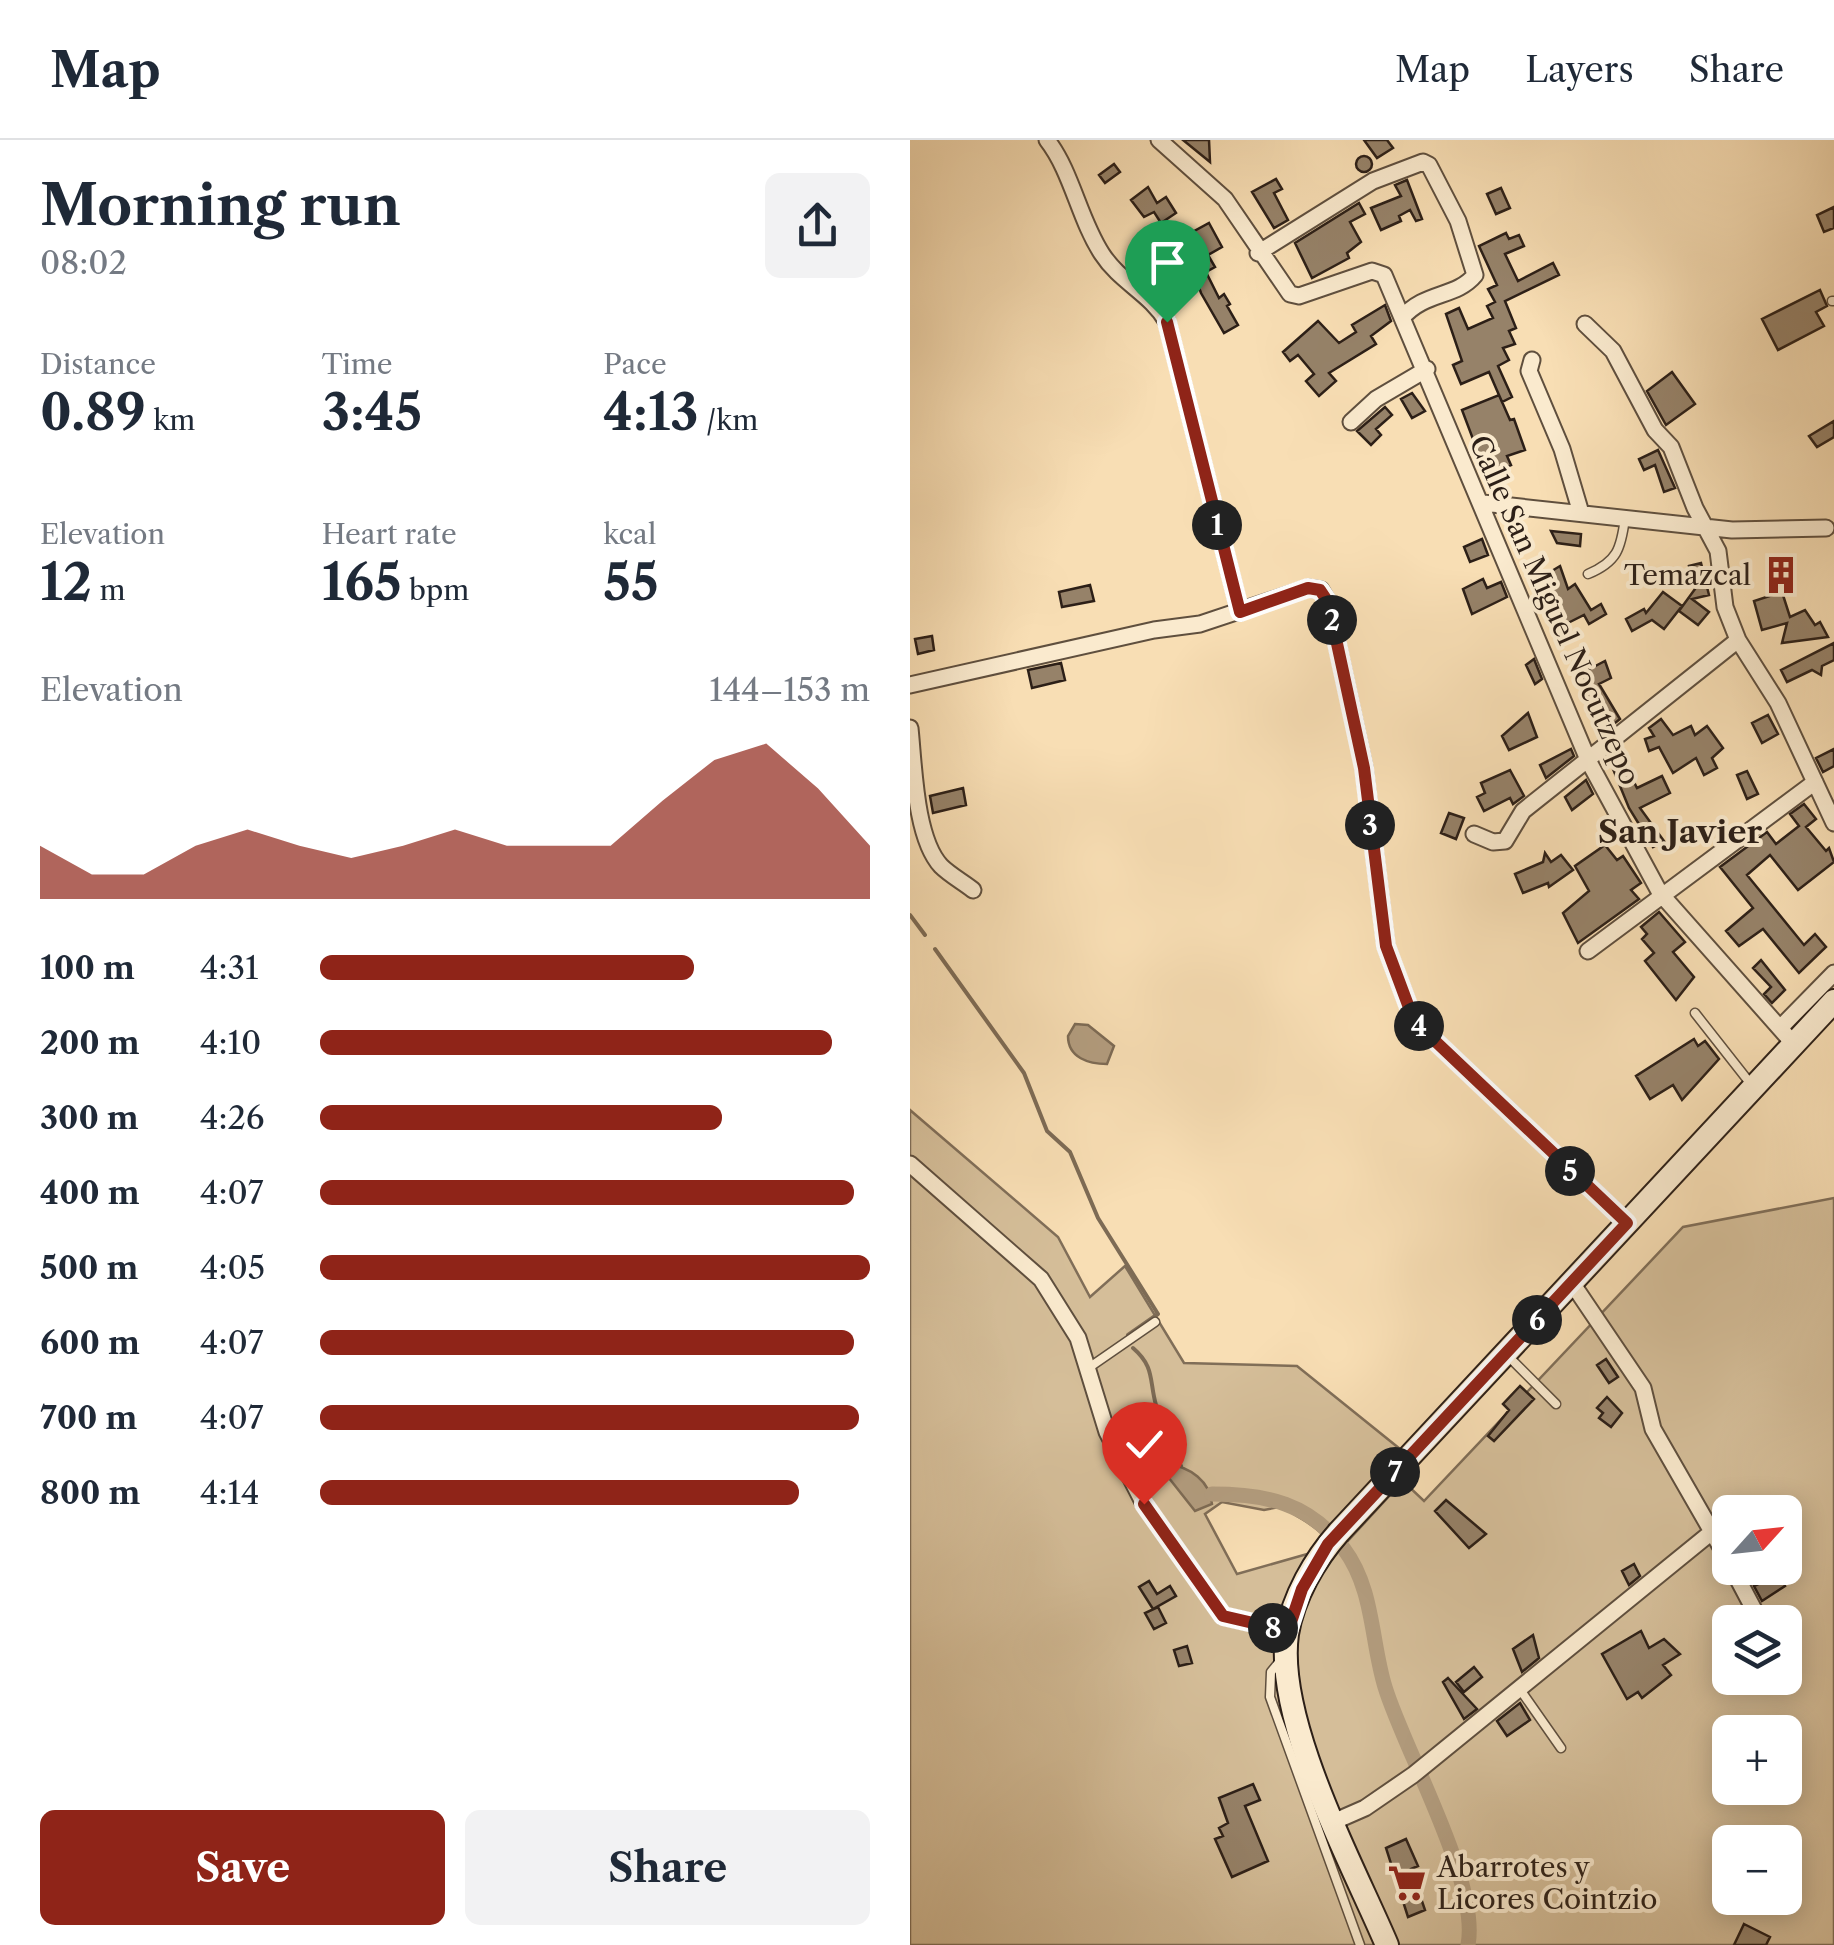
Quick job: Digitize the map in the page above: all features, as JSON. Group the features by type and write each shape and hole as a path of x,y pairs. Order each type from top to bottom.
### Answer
{"main road":[{"path":"1386,1945 1334,1822 1289,1700 1287,1642 1302,1589 1333,1538 1754,1086 1787,1036 1834,1001"}],"street":[{"path":"1047,140 1056,151 1080,216 1103,257 1129,286 1157,305 1167,322 1240,612"},
{"path":"1159,140 1225,199 1258,253 1373,180 1423,162 1458,221 1476,275 1456,288 1416,302 1402,318"},
{"name":"Calle San Miguel Nocutzepo","path":"1258,253 1290,294 1299,296 1378,273 1384,275 1484,503 1589,762 1660,893 1787,1036"},
{"path":"1585,324 1613,351 1654,430 1671,447 1718,550 1725,607 1738,640 1778,703 1834,823"},
{"path":"1532,360 1529,370 1562,449 1582,514"},
{"path":"1351,422 1376,399 1427,369"},
{"path":"1484,503 1705,527 1826,528"},
{"path":"910,685 1240,612 1308,588 1320,590 1328,602 1364,768 1386,946 1414,1021 1627,1223"},
{"path":"1474,834 1493,842 1505,840 1522,811 1589,762 1738,640"},
{"path":"910,728 916,788 930,849 942,866 973,890"},
{"path":"1588,950 1815,782"},
{"path":"1787,1036 1834,973"},
{"path":"910,1164 1041,1278 1078,1338 1107,1432 1144,1504 1223,1616 1287,1642"},
{"path":"1572,1283 1643,1388 1653,1429 1712,1529"},
{"path":"1334,1822 1365,1808 1419,1770 1712,1532"}],"lane":[{"path":"1588,574 1614,560 1622,546 1625,518"},
{"path":"1695,1014 1754,1086"},
{"path":"1087,1369 1154,1322"},
{"path":"1505,1354 1556,1404"},
{"path":"1287,1642 1270,1672 1270,1696 1360,1945"},
{"path":"1520,1688 1561,1748"}],"shaded area":[{"path":"1075,1024 1088,1025 1114,1046 1107,1064 1087,1061 1072,1050 1068,1036"},
{"path":"910,1110 1058,1237 1090,1297 1125,1266 1184,1363 1297,1366 1400,1449 1323,1535 1284,1506 1264,1510 1222,1502 1205,1514 1237,1574 1346,1543 1403,1481 1424,1501 1683,1227 1834,1198 1834,1945 910,1945"},
{"path":"1168,1464 1198,1476 1212,1504 1195,1511 1165,1473"}],"building":[{"path":"1183,140 1209,140 1210,162"},
{"path":"1364,140 1387,140 1393,148 1377,158"},
{"path":"1364,156 1372,164 1364,172 1356,164"},
{"path":"1114,164 1120,172 1105,183 1099,175"},
{"path":"1276,179 1282,189 1274,193 1288,220 1274,228 1252,192"},
{"path":"1407,180 1422,219 1416,221 1410,210 1399,216 1401,221 1381,230 1371,208 1401,196 1395,185"},
{"path":"1148,187 1157,203 1166,197 1176,213 1161,223 1154,212 1144,217 1131,200"},
{"path":"1501,188 1510,208 1496,214 1487,194"},
{"path":"1359,203 1365,214 1350,222 1361,242 1347,253 1349,258 1312,278 1295,243"},
{"path":"1834,207 1834,228 1824,232 1817,215"},
{"path":"1209,223 1222,247 1208,255 1215,267 1206,272 1219,298 1224,294 1238,325 1224,333 1201,293 1188,256 1196,251 1187,235"},
{"path":"1506,233 1509,239 1519,235 1524,246 1505,254 1518,281 1553,263 1559,275 1505,301 1516,328 1509,331 1515,344 1503,348 1509,360 1498,366 1512,397 1502,402 1489,372 1461,384 1453,365 1462,361 1446,314 1459,308 1468,329 1493,318 1487,306 1495,302 1488,289 1497,285 1479,246"},
{"path":"1820,290 1827,306 1816,312 1824,326 1778,350 1762,319"},
{"path":"1385,305 1391,321 1371,336 1376,344 1329,373 1336,381 1319,396 1306,381 1314,374 1298,355 1290,361 1283,352 1318,321 1339,343 1356,332 1352,325"},
{"path":"1672,372 1695,404 1666,425 1647,391"},
{"path":"1412,393 1425,411 1412,418 1401,399"},
{"path":"1499,395 1510,420 1514,419 1525,450 1507,456 1511,465 1504,468 1508,476 1490,484 1462,410"},
{"path":"1385,407 1392,415 1376,429 1381,435 1371,445 1357,431"},
{"path":"1834,421 1834,437 1817,447 1809,436"},
{"path":"1658,450 1675,488 1664,492 1655,465 1644,470 1639,459"},
{"path":"1551,531 1581,534 1580,546 1557,543"},
{"path":"1482,539 1488,555 1470,562 1464,547"},
{"path":"1701,563 1709,595 1692,599 1709,612 1698,625 1679,611 1695,589 1689,566"},
{"path":"1560,566 1568,589 1575,584 1591,610 1601,604 1606,614 1589,624 1584,615 1566,624 1537,580"},
{"path":"1483,579 1487,588 1501,582 1507,597 1472,614 1463,589"},
{"path":"1090,585 1094,601 1062,607 1059,592"},
{"path":"1663,592 1682,606 1664,629 1652,620 1632,631 1626,619 1644,609 1646,613"},
{"path":"1782,592 1790,617 1805,610 1815,625 1820,622 1828,637 1782,643 1787,623 1762,630 1754,601"},
{"path":"932,636 934,650 918,654 915,639"},
{"path":"1834,643 1834,660 1822,666 1821,675 1812,670 1787,682 1781,670"},
{"path":"1534,659 1542,679 1535,684 1526,665"},
{"path":"1605,661 1611,678 1599,684 1620,719 1605,731 1580,686 1586,683 1582,673"},
{"path":"1061,663 1065,680 1032,688 1028,670"},
{"path":"1528,713 1537,737 1509,750 1502,736"},
{"path":"1768,715 1778,734 1762,743 1752,723"},
{"path":"1661,719 1673,735 1691,726 1695,735 1707,726 1723,748 1712,758 1717,768 1704,775 1696,758 1673,773 1659,747 1649,751 1645,739 1654,736 1649,728"},
{"path":"1571,749 1574,756 1546,778 1540,765"},
{"path":"1834,749 1834,766 1823,772 1816,758"},
{"path":"1625,764 1637,788 1662,776 1670,793 1640,808 1664,841 1653,847 1629,808 1613,769"},
{"path":"1510,770 1524,796 1513,804 1510,798 1484,811 1477,797 1485,793 1481,783"},
{"path":"1747,771 1758,794 1747,799 1737,775"},
{"path":"1586,780 1593,794 1572,810 1565,797"},
{"path":"963,788 966,805 933,813 930,796"},
{"path":"1804,804 1816,819 1806,827 1826,851 1829,848 1834,862 1798,890 1770,855 1747,875 1804,945 1815,934 1826,947 1799,973 1763,929 1739,946 1726,931 1753,908 1720,867 1767,832 1776,844 1799,826 1790,814"},
{"path":"1449,813 1464,818 1456,839 1441,833"},
{"path":"1605,845 1617,860 1623,856 1641,883 1631,890 1639,899 1578,943 1563,913 1589,891 1575,866"},
{"path":"1545,853 1551,862 1561,855 1573,870 1549,887 1548,883 1523,893 1515,874 1543,862"},
{"path":"1659,912 1685,942 1673,952 1694,977 1676,1000 1645,961 1654,953 1642,939 1647,934 1641,927"},
{"path":"1761,960 1785,990 1772,1003 1764,994 1771,987 1753,968"},
{"path":"1694,1039 1698,1046 1705,1041 1719,1059 1682,1100 1673,1085 1650,1099 1636,1076"},
{"path":"1606,1359 1618,1377 1609,1383 1597,1365"},
{"path":"1520,1386 1534,1399 1494,1441 1488,1436 1509,1410 1503,1404"},
{"path":"1607,1397 1622,1413 1611,1427 1599,1418 1603,1413 1597,1408"},
{"path":"1446,1500 1486,1534 1469,1548 1435,1511"},
{"path":"1634,1564 1640,1576 1629,1585 1622,1571"},
{"path":"1149,1581 1157,1594 1170,1586 1176,1596 1153,1609 1139,1587"},
{"path":"1784,1585 1785,1586 1762,1601 1754,1586"},
{"path":"1158,1607 1166,1623 1154,1629 1145,1613"},
{"path":"1641,1631 1649,1648 1664,1639 1680,1654 1663,1665 1671,1675 1642,1698 1638,1692 1627,1699 1602,1654"},
{"path":"1533,1635 1539,1658 1522,1672 1513,1649"},
{"path":"1187,1646 1192,1663 1179,1666 1174,1650"},
{"path":"1474,1667 1482,1677 1464,1692 1456,1682"},
{"path":"1448,1678 1477,1709 1464,1719 1443,1682"},
{"path":"1520,1703 1530,1720 1507,1736 1497,1721"},
{"path":"1253,1784 1260,1800 1245,1806 1268,1861 1232,1877 1215,1839 1223,1836 1219,1828 1228,1823 1219,1798"},
{"path":"1406,1839 1418,1866 1411,1869 1425,1910 1408,1917 1386,1848"},
{"path":"1744,1924 1770,1937 1766,1945 1734,1945"}],"waterway":[{"path":"910,915 925,935"},
{"path":"935,949 1024,1073 1047,1131 1070,1152 1098,1218 1158,1314 1128,1335"},
{"path":"1133,1348 1148,1368 1158,1413 1181,1466"},
{"path":"1212,1494 1269,1499 1301,1511 1331,1533 1354,1565 1366,1598 1385,1687 1463,1887 1469,1918 1468,1945"}],"place":[{"name":"Temazcal","path":"1781,575"},
{"name":"Abarrotes y Licores Cointzio","path":"1407,1883"}],"district":[{"name":"San Javier","path":"1680,832"}],"route":[{"path":"1144,1504 1223,1616 1288,1631 1302,1589 1328,1544 1627,1223 1414,1021 1386,946 1364,768 1328,602 1320,590 1308,588 1240,612 1167,322"}]}
